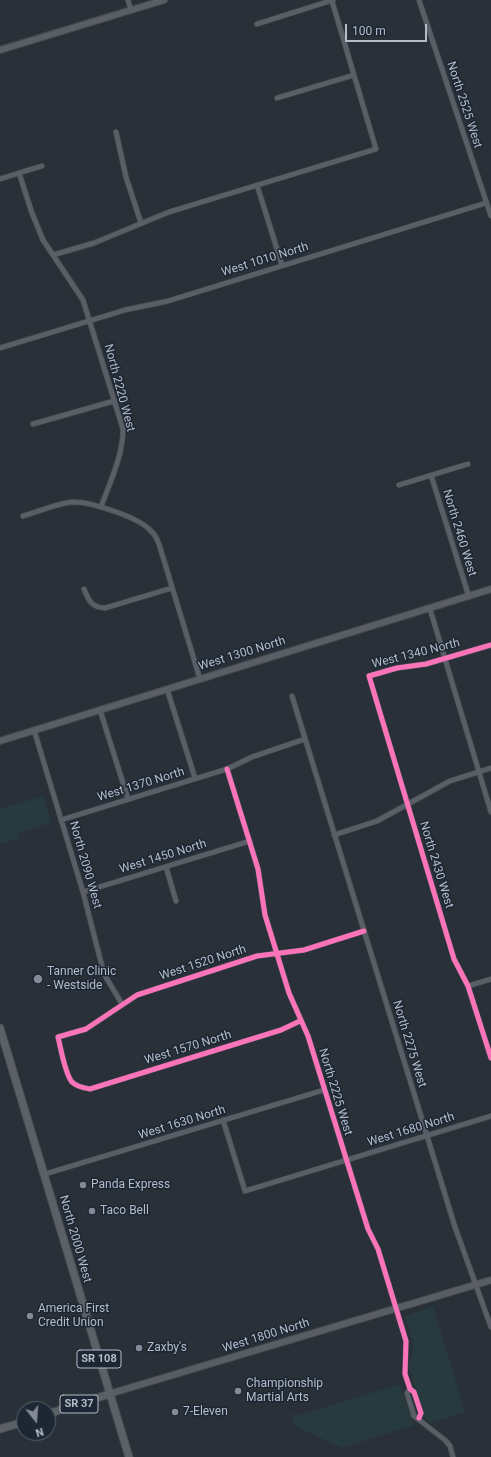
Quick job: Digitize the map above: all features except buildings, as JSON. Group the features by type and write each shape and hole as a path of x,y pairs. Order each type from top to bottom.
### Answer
{"main road":[{"name":"North 2000 West","path":"0,1028 2,1040 129,1457"},
{"name":"West 1800 North","path":"56,1411 491,1280"},
{"path":"0,1430 16,1425"}],"street":[{"path":"128,0 131,10"},
{"path":"0,50 164,0"},
{"path":"53,255 94,243 169,212 376,149 333,0 257,24"},
{"name":"North 2525 West","path":"418,0 491,216"},
{"path":"277,98 354,75"},
{"path":"116,132 126,177 141,223"},
{"path":"0,178 42,166"},
{"name":"North 2220 West","path":"19,173 37,228 83,300 123,429 123,442 101,507"},
{"path":"257,185 282,265"},
{"name":"West 1010 North","path":"0,348 125,310 168,301 486,203"},
{"path":"33,424 114,401"},
{"path":"399,485 468,464"},
{"name":"North 2460 West","path":"431,475 469,597"},
{"path":"22,516 71,502 93,504 139,522 152,531 159,544 200,679"},
{"path":"84,589 90,603 96,608 105,608 172,588"},
{"name":"West 1300 North","path":"0,741 491,589"},
{"path":"430,609 491,812"},
{"name":"West 1340 North","path":"369,676 397,668 426,664 491,645"},
{"name":"North 2430 West","path":"369,676 454,959 468,986 491,1058"},
{"path":"167,689 195,778"},
{"name":"North 2275 West","path":"292,696 455,1228 491,1327"},
{"path":"100,710 128,799"},
{"name":"North 2090 West","path":"34,730 83,892 104,974 122,1004"},
{"name":"West 1370 North","path":"61,820 227,769 252,757 305,739"},
{"path":"334,834 377,821 408,805 436,787 491,768"},
{"name":"North 2225 West","path":"227,769 258,869 265,915 300,1021 308,1036 368,1229 378,1249 406,1341 405,1374 410,1390 414,1392 421,1413 419,1418"},
{"name":"West 1450 North","path":"83,892 250,841"},
{"path":"166,867 176,901"},
{"name":"West 1520 North","path":"80,1088 72,1082 68,1073 58,1037 86,1029 136,995 257,956 304,950 364,931"},
{"path":"468,986 491,979"},
{"name":"West 1570 North","path":"80,1088 90,1089 281,1030 300,1021"},
{"name":"West 1630 North","path":"44,1174 324,1090"},
{"name":"West 1680 North","path":"224,1120 245,1191 491,1116"},
{"name":"North 2225 West","path":"410,1390 407,1393 414,1416 419,1418 427,1427 445,1440 450,1446 453,1457"}],"green space":[{"path":"43,796 51,823 18,833 19,838 0,844 0,809"},
{"path":"433,1306 465,1412 430,1423 423,1416 409,1367 414,1347 405,1316"},
{"path":"400,1384 414,1425 342,1448 297,1427 293,1422 292,1412 296,1416"}],"cycle path":[{"path":"491,645 426,664 397,668 369,676 454,959 468,986 491,1058"},
{"path":"227,769 258,869 265,915 289,993 308,1036 368,1229 378,1249 406,1341 405,1374 410,1389 414,1392 421,1413 419,1418"},
{"path":"300,1021 281,1030 90,1089 81,1087 72,1082 65,1067 58,1037 86,1029 137,995 257,956 304,950 364,931"}],"place":[{"name":"Tanner Clinic - Westside","path":"38,979"},
{"name":"Panda Express","path":"83,1185"},
{"name":"Taco Bell","path":"92,1211"},
{"name":"America First Credit Union","path":"30,1316"},
{"name":"Zaxby's","path":"139,1348"},
{"name":"Championship Martial Arts","path":"238,1391"},
{"name":"7-Eleven","path":"175,1412"}]}
